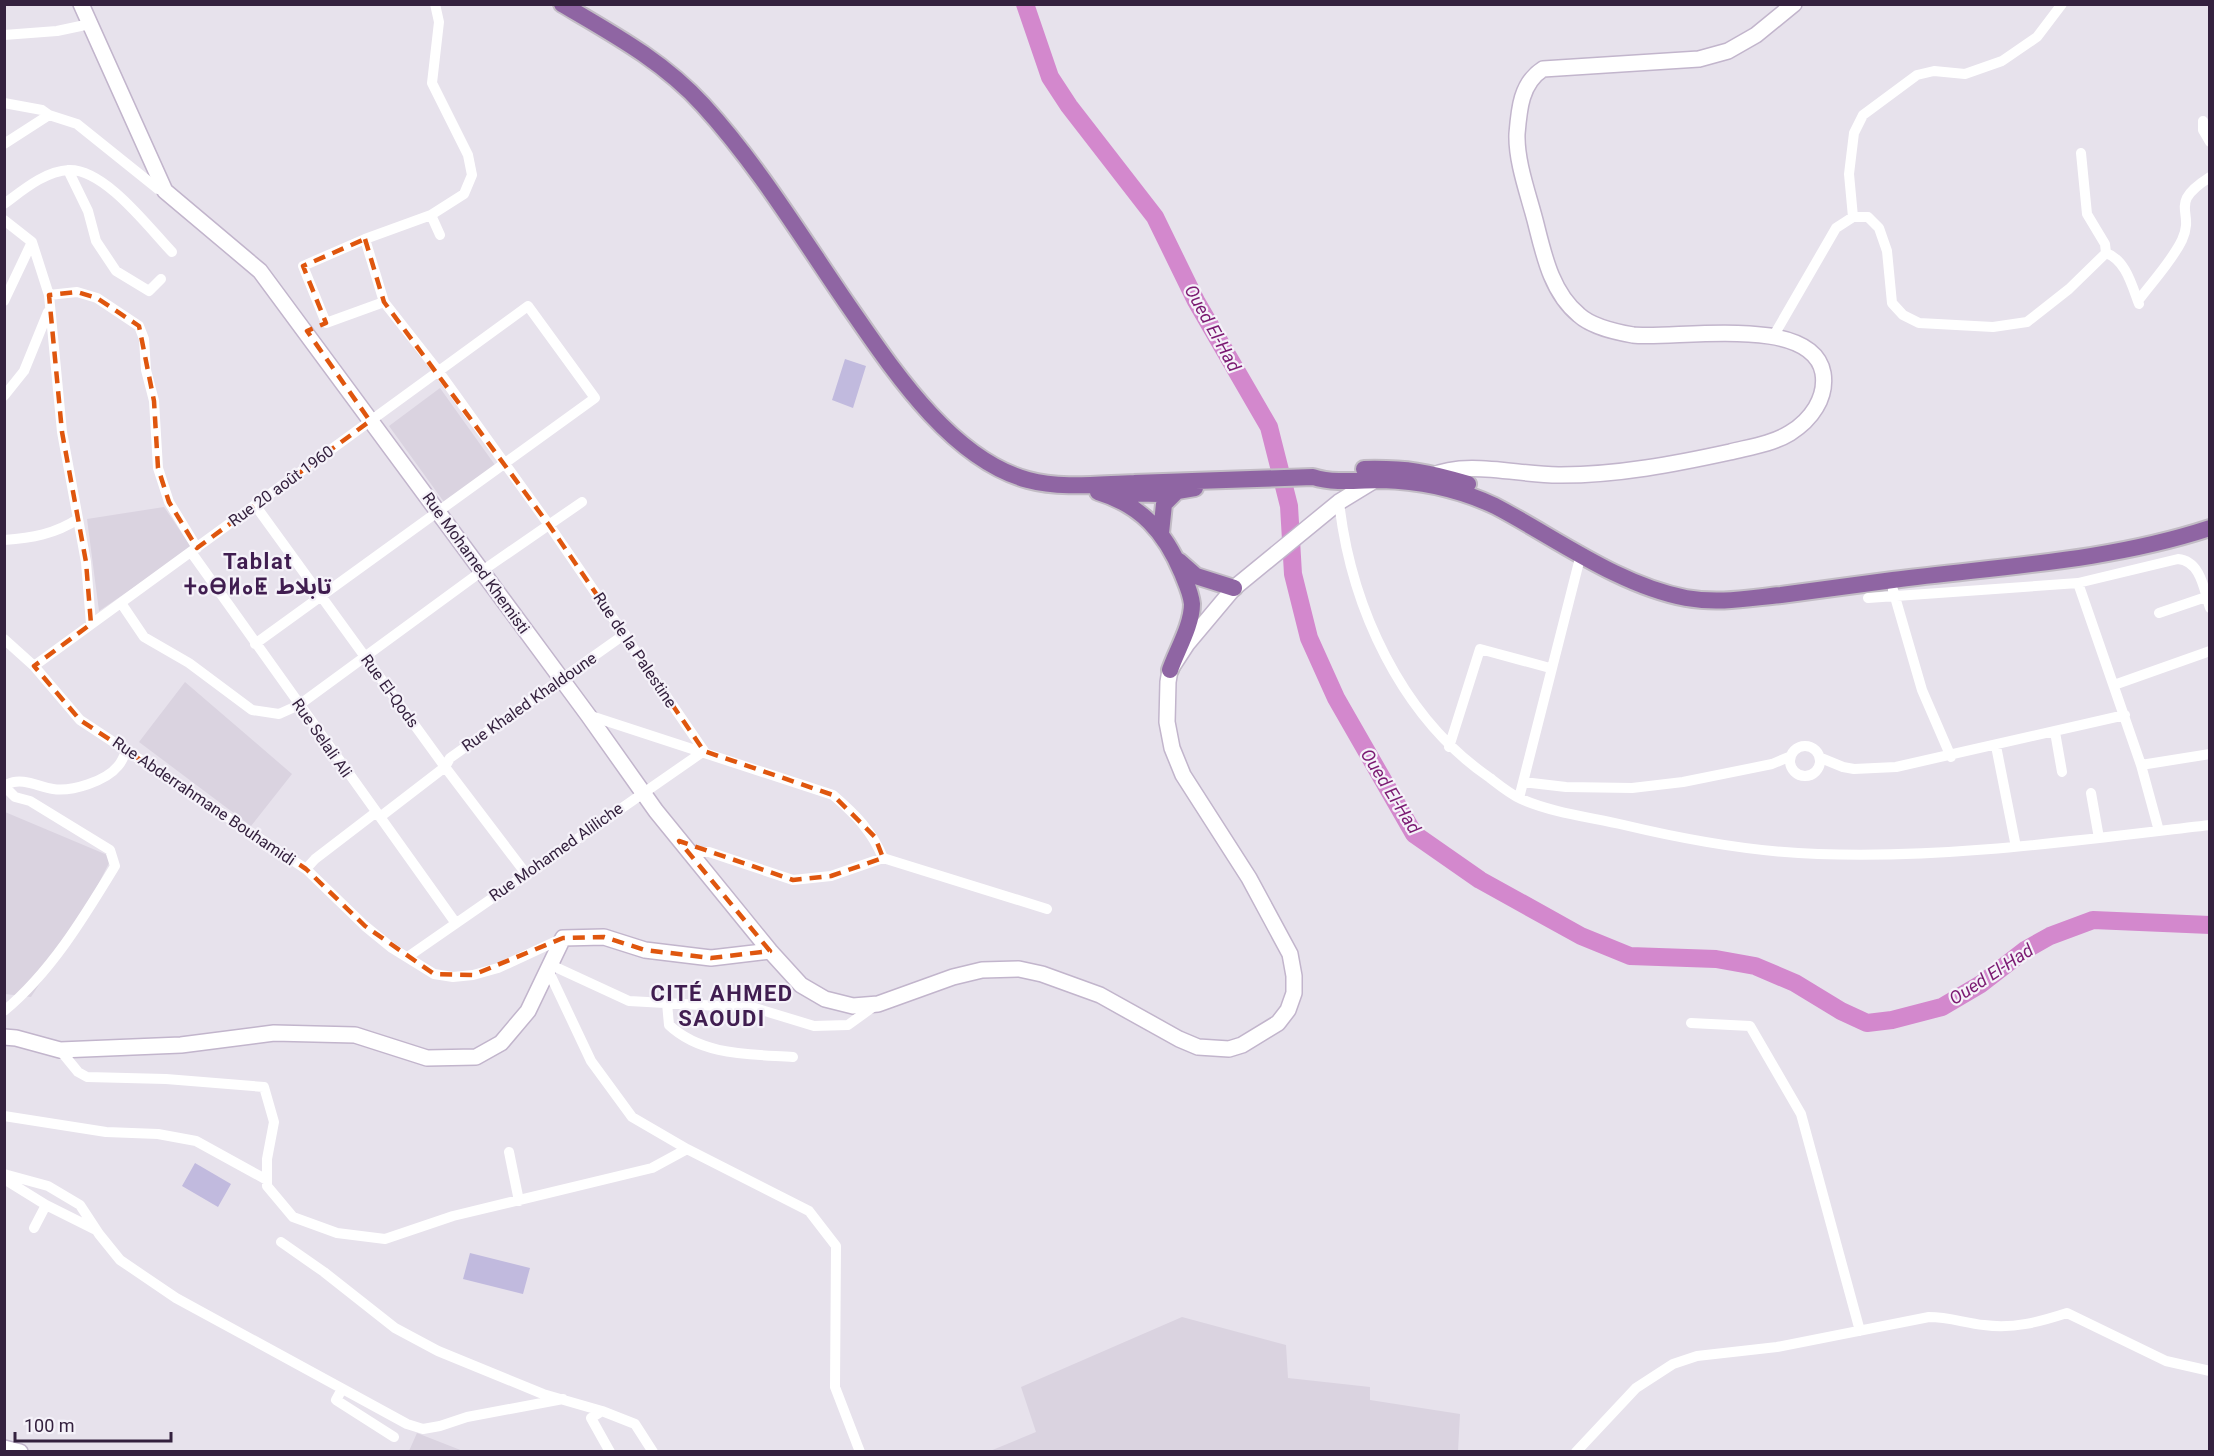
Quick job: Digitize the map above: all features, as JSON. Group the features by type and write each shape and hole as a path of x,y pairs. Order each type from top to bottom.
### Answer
{"main road":[{"path":"81,4 165,191"},
{"path":"562,4 631,44 667,70 704,106 756,172 925,410 965,446 1006,471 1029,480 1098,492 1134,507 1161,533 1176,558 1191,595 1192,606 1170,670"},
{"path":"1418,484 1437,473 1466,468 1543,475 1606,473 1696,459 1768,443 1788,435 1811,415 1820,401 1823,386 1821,367 1810,352 1793,343 1773,338 1729,333 1635,335 1600,327 1579,316 1563,297 1548,269 1517,141 1519,108 1529,80 1543,69 1699,59 1728,51 1756,34 1794,4"},
{"name":"Rue Mohamed Khemisti","path":"165,191 260,271 688,852 801,985 825,999 853,1006 878,1004 953,976 982,970 1019,969 1042,974 1100,995 1179,1039 1198,1047 1229,1049 1242,1045 1278,1023 1288,1010 1294,993 1290,954 1249,878 1183,776 1172,748 1167,722 1166,698 1170,670"},
{"path":"1062,484 1313,477 1345,470 1404,468 1437,473 1500,498 1593,553 1652,581 1676,589 1707,594 1764,597"},
{"path":"1313,477 1331,481 1375,480 1418,484 1473,495 1634,580 1684,597 1726,601 1892,589 2092,558 2160,544 2210,528"},
{"path":"1098,492 1173,493 1231,480"},
{"path":"1170,670 1200,626 1234,588 1339,502 1375,480"},
{"path":"1161,533 1162,510 1173,493 1199,481"},
{"path":"1319,518 1332,497 1331,481"},
{"path":"1176,558 1196,576 1234,588"},
{"path":"4,1037 60,1050 181,1045 274,1033 356,1035 427,1058 476,1057 501,1043 528,1011 563,938 604,937 645,950 711,958 770,951"},
{"path":"4,1448 20,1452"}],"street":[{"path":"326,323 303,266 365,239 431,215 464,194 472,175 468,155 432,83 439,21 435,4"},
{"path":"1852,217 1849,174 1854,133 1863,115 1917,75 1934,70 1965,74 2002,61 2037,37 2062,4"},
{"path":"4,35 57,31 90,24"},
{"path":"4,104 42,110 49,116 77,124 158,189 165,191"},
{"path":"4,144 49,116"},
{"path":"2203,122 2203,130 2210,142"},
{"path":"2081,153 2087,214 2105,244 2106,253"},
{"path":"68,170 88,212 96,241 116,271 149,291 161,279"},
{"path":"4,204 39,180 68,170 82,171 116,193 172,252"},
{"path":"2106,253 2115,256 2128,275 2139,303 2181,242 2186,229 2183,207 2186,197 2210,177"},
{"path":"431,215 440,235"},
{"path":"1773,338 1836,228 1852,217 1868,217 1879,228 1887,251 1892,303 1903,315 1919,323 1993,327 2027,321 2069,289 2106,253"},
{"path":"4,220 32,242 49,295 62,432 86,561 91,624"},
{"path":"306,331 384,302 365,239"},
{"path":"4,300 32,242"},
{"name":"Rue Selali Ali","path":"49,295 62,291 97,298 139,326 144,339 146,370 154,401 158,468 169,502 194,550 255,644 455,922"},
{"name":"Rue de la Palestine","path":"384,302 549,525 704,751"},
{"name":"Rue 20 août 1960","path":"34,666 528,306 595,398 503,464"},
{"path":"4,396 29,361 49,309"},
{"path":"255,644 503,464"},
{"path":"121,603 144,637 189,663 252,710 279,714 298,705 482,571 582,502"},
{"path":"1339,502 1352,570 1384,652 1400,683 1449,747 1519,798 1558,811 1675,837 1756,850 1876,855 2016,847 2210,825"},
{"name":"Rue El-Qods","path":"255,505 445,767 528,875"},
{"path":"4,540 34,537 60,530 78,519"},
{"path":"1519,798 1550,668 1581,554"},
{"path":"1868,598 1892,589 2078,583 2184,560 2196,569 2208,602 2159,613"},
{"path":"2078,583 2125,715 2159,831"},
{"path":"1892,589 1923,690 1951,757"},
{"name":"Rue Khaled Khaldoune","path":"306,869 315,859 445,767 450,758 625,634"},
{"name":"Rue Abderrahmane Bouhamidi","path":"4,639 34,666 80,720 306,869 365,926 392,948 409,956"},
{"path":"1449,747 1480,649 1550,668"},
{"path":"2114,685 2210,651"},
{"path":"588,715 833,795 869,831 883,858"},
{"path":"1791,762 1803,776 1843,768 1882,769 1951,757 2125,715"},
{"path":"2055,732 2062,772"},
{"path":"1791,762 1797,748 1806,745 1816,749 1821,758 1843,768"},
{"path":"1996,746 2016,847"},
{"path":"4,1011 32,988 95,899 115,866 110,850 30,801 15,797 8,790 8,784 15,781 56,790 91,782 118,766 127,750"},
{"name":"Rue Mohamed Aliliche","path":"409,956 704,751"},
{"path":"2141,765 2210,754"},
{"path":"1816,772 1821,758"},
{"path":"1523,782 1566,787 1641,788 1692,781 1791,762"},
{"path":"2091,793 2099,838"},
{"path":"688,852 709,852 793,880 831,876 883,858 1047,909"},
{"path":"409,956 434,974 453,977 473,975 498,968 563,938"},
{"path":"550,967 629,1001 755,1008 814,1026 848,1025 878,1004"},
{"path":"550,967 591,1061 632,1117 687,1149 809,1211 836,1246 835,1387 860,1452"},
{"path":"667,1003 669,1025 684,1040 735,1055 793,1057"},
{"path":"1691,1023 1750,1026 1783,1079 1801,1114 1860,1330"},
{"path":"60,1050 78,1072 87,1077 165,1079 264,1087 274,1122 267,1159 267,1186 293,1217 336,1233 385,1239 453,1216 652,1168 687,1149"},
{"path":"4,1116 106,1132 158,1134 196,1140 267,1180"},
{"path":"509,1152 519,1201"},
{"path":"4,1174 48,1186 80,1205 120,1260 142,1277 342,1389 377,1405 407,1424 423,1429 467,1417 563,1400"},
{"path":"4,1179 46,1205 96,1230"},
{"path":"34,1228 46,1205"},
{"path":"281,1242 324,1272 395,1328 475,1368 634,1424 653,1452"},
{"path":"1576,1452 1636,1388 1673,1364 1697,1356 1777,1347 1929,1317 1948,1317 1984,1325 2026,1326 2067,1313 2166,1361 2210,1371"},
{"path":"342,1389 336,1401 394,1437"},
{"path":"602,1411 591,1418 610,1452"}],"highlighted area":[{"path":"365,239 384,302 549,525 704,751 833,795 875,837 883,858 831,876 793,880 679,841 770,951 711,958 645,950 604,937 563,938 473,975 434,974 365,926 306,869 80,720 34,666 91,624 86,562 62,432 49,295 77,292 97,298 139,326 154,401 158,468 169,502 197,548 370,421 307,331 326,323 303,266"}],"shaded area":[{"path":"845,359 866,366 853,408 832,400"},
{"path":"440,388 495,465 444,502 389,426"},
{"path":"164,507 192,548 99,611 87,519"},
{"path":"185,682 292,774 251,826 139,742"},
{"path":"5,812 112,857 80,921 31,997 5,994"},
{"path":"195,1163 231,1184 218,1207 182,1186"},
{"path":"470,1253 530,1268 523,1294 463,1279"},
{"path":"1182,1317 1286,1345 1288,1378 1370,1387 1370,1400 1460,1414 1458,1451 990,1451 1036,1432 1021,1387"},
{"path":"417,1433 463,1451 409,1451"}],"waterway":[{"name":"Oued El-Had","path":"1025,4 1050,77 1069,106 1155,217 1196,301 1269,427 1289,506 1293,574 1309,638 1336,698 1414,834 1480,880 1581,936 1630,956 1716,959 1755,966 1795,983 1841,1011 1867,1023 1892,1020 1942,1007 1981,984 2025,950 2050,936 2093,920 2210,925"}],"district":[{"name":"Tablat ⵜⴰⴱⵍⴰⵟ تابلاط","path":"258,574"},
{"name":"CITÉ AHMED SAOUDI","path":"722,1006"}]}
